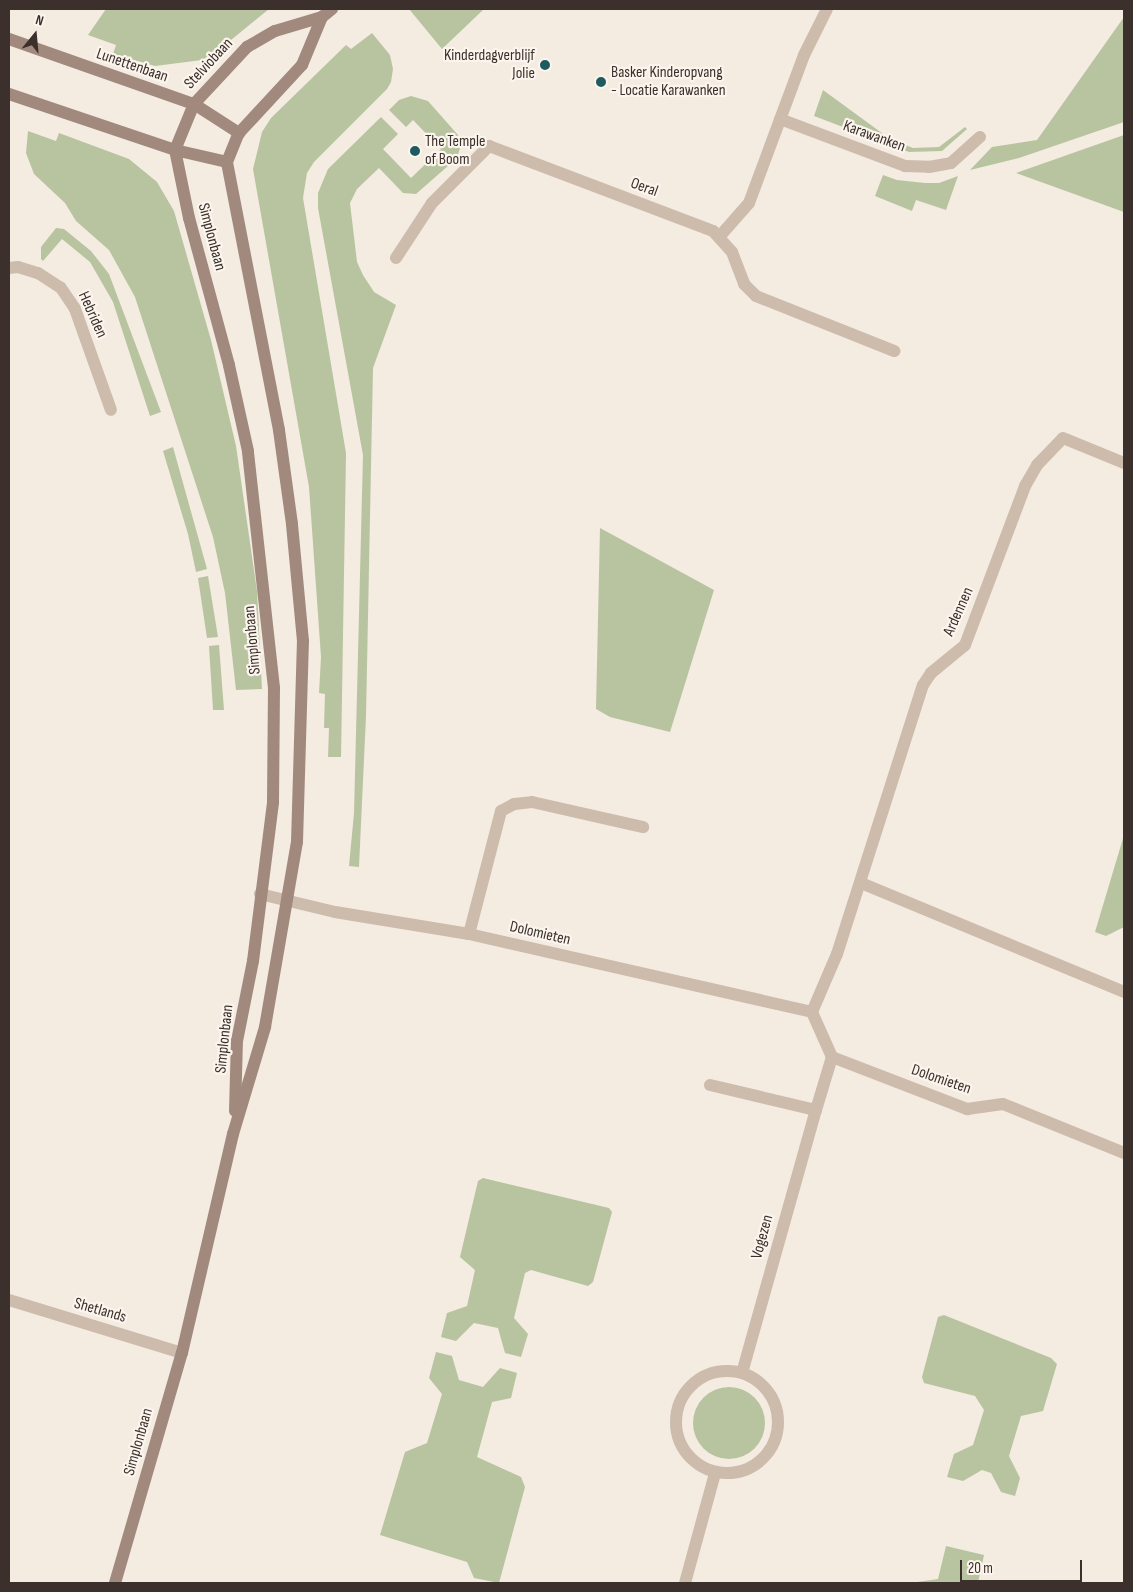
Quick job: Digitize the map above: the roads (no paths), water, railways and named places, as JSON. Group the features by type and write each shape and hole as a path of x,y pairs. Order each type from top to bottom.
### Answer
{"street":[{"path":"827,9 804,55 749,203 720,236 732,252 744,284 756,296 894,351"},
{"name":"Stelviobaan","path":"175,150 194,104 247,47 275,31 327,13"},
{"name":"Stelviobaan","path":"227,162 239,133 302,65 327,13"},
{"name":"Lunettenbaan","path":"9,38 194,104 239,133"},
{"path":"9,94 175,150 227,162"},
{"name":"Karawanken","path":"780,119 906,166 929,167 951,163 980,137"},
{"name":"Oeral","path":"396,258 432,203 488,146 720,236"},
{"name":"Simplonbaan","path":"175,150 189,218 229,364 248,451 263,569 274,697 273,802 253,961 237,1042 233,1134"},
{"name":"Simplonbaan","path":"115,1583 182,1352 233,1134 265,1027 289,900 301,769 303,641 292,524 279,430 227,162"},
{"name":"Hebriden","path":"13,268 38,273 61,288 75,309 111,410"},
{"name":"Ardennen","path":"812,1012 837,954 923,685 931,673 964,645 1025,486 1037,465 1063,438 1124,463"},
{"path":"469,934 501,811 514,804 532,802 643,828"},
{"path":"861,883 1124,992"},
{"name":"Dolomieten","path":"260,894 343,913 469,934 812,1012"},
{"path":"812,1012 832,1057"},
{"name":"Dolomieten","path":"832,1057 967,1109 1003,1104 1124,1153"},
{"name":"Vogezen","path":"742,1373 832,1057"},
{"path":"710,1085 816,1110"},
{"name":"Shetlands","path":"9,1300 182,1352"},
{"path":"726,1370 742,1373 757,1380 776,1404 779,1419 777,1437 771,1450 746,1470 731,1474 715,1473 686,1455 675,1423 678,1406 685,1392 703,1377 726,1370"},
{"path":"685,1583 715,1473"}],"place":[{"name":"Kinderdagverblijf Jolie","path":"545,65"},
{"name":"Basker Kinderopvang - Locatie Karawanken","path":"601,82"},
{"name":"The Temple of Boom","path":"415,151"}]}
